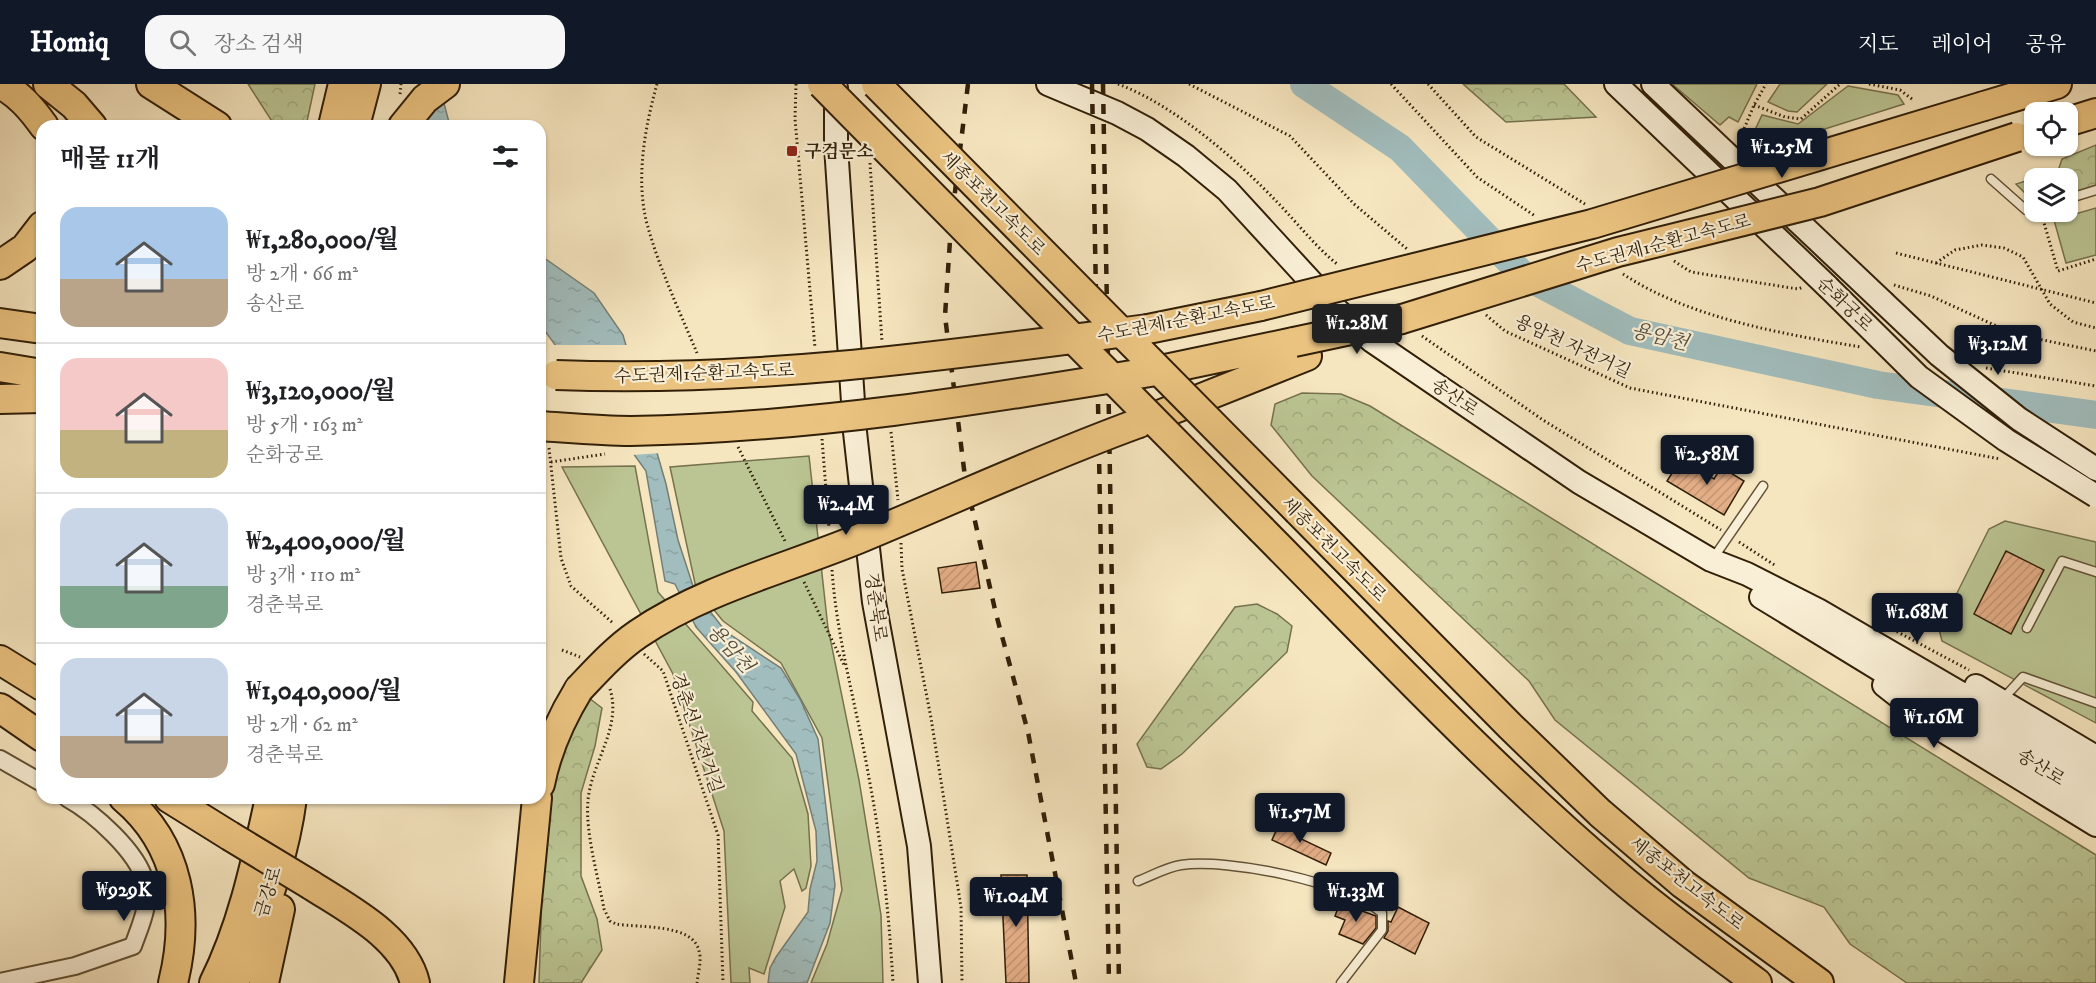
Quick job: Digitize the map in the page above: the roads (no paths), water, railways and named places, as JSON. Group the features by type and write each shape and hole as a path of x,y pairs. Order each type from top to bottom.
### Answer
{"highway":[{"path":"0,84 15,92 40,120"},
{"path":"48,84 74,105 87,120"},
{"path":"151,84 208,120"},
{"path":"334,120 343,84"},
{"path":"356,120 366,84"},
{"path":"408,120 425,99 446,84"},
{"name":"세종포천고속도로","path":"822,84 1476,745 1616,874 1670,919 1757,983"},
{"name":"세종포천고속도로","path":"876,84 1510,726 1600,813 1683,884 1819,983"},
{"name":"수도권제1순환고속도로","path":"546,374 689,377 752,374 926,359 1148,329 1261,306 1592,224 2057,84"},
{"path":"2078,119 2096,113"},
{"name":"수도권제1순환고속도로","path":"546,435 751,424 938,407 1301,349 1410,326 1618,252 1820,202 2024,135"},
{"path":"0,265 25,248 36,234"},
{"path":"0,323 36,328"},
{"path":"546,754 559,722 579,689 637,634 664,618 729,588 953,500 1052,455 1139,423 1301,349"},
{"path":"0,367 36,373"},
{"path":"0,399 36,398"},
{"path":"0,660 36,682"},
{"path":"0,707 36,723"},
{"path":"0,707 36,733"},
{"path":"131,804 157,835 168,854 174,872 182,923 173,983"},
{"path":"179,804 311,885 363,920 387,939 402,957 415,983"},
{"name":"금강로","path":"214,983 243,907 269,804"},
{"name":"금강로","path":"234,983 269,890 290,818 291,804"},
{"path":"264,983 305,804"},
{"path":"518,804 519,983"},
{"path":"519,983 536,804"}],"street":[{"name":"경춘북로","path":"836,84 836,158 855,432 874,602 919,846 930,983"},
{"name":"송산로","path":"1048,84 1117,113 1147,129 1186,156 1227,189 1338,311 1372,341 1579,482 1712,560 1747,574 2096,802"},
{"name":"순화궁로","path":"1616,84 1919,377 2006,440 2096,496"},
{"name":"순화궁로","path":"1653,84 1887,293 1939,355 2001,405 2096,469"},
{"name":"송산로","path":"1813,617 1962,694 2096,778"},
{"path":"1813,617 2001,700 2096,757"},
{"path":"1813,617 1940,729 2096,825"},
{"path":"0,759 36,780"},
{"path":"0,982 75,966 133,946 145,913 145,882 124,844 74,804"}],"lane":[{"path":"1991,179 2024,208"},
{"path":"2078,196 2096,190"},
{"path":"1712,560 1763,486"},
{"path":"2027,628 2061,561 2096,572"},
{"path":"2001,700 2023,677 2096,703"},
{"path":"1138,881 1180,865 1224,864 1290,875 1370,902 1382,913 1382,930 1341,983"},
{"path":"1040,889 1054,888"}],"water":[{"path":"442,96 448,120 425,120"},
{"path":"546,259 594,293 623,335 666,484 678,540 695,592 726,632 781,668 800,699 818,739 835,885 830,923 807,983 768,983 770,968 776,957 808,912 810,889 817,861 816,831 796,754 736,672 696,627 675,584 665,581 646,471 546,332"}],"waterway":[{"name":"용암천","path":"1304,84 1400,148 1523,275 1630,331 1878,385 2096,415"}],"railway":[{"path":"968,84 951,225 945,316 965,477 996,614 1028,732 1076,983"},
{"path":"1092,84 1109,983"},
{"path":"1103,84 1119,983"}],"place":[{"name":"구검문소","path":"792,151"}]}
